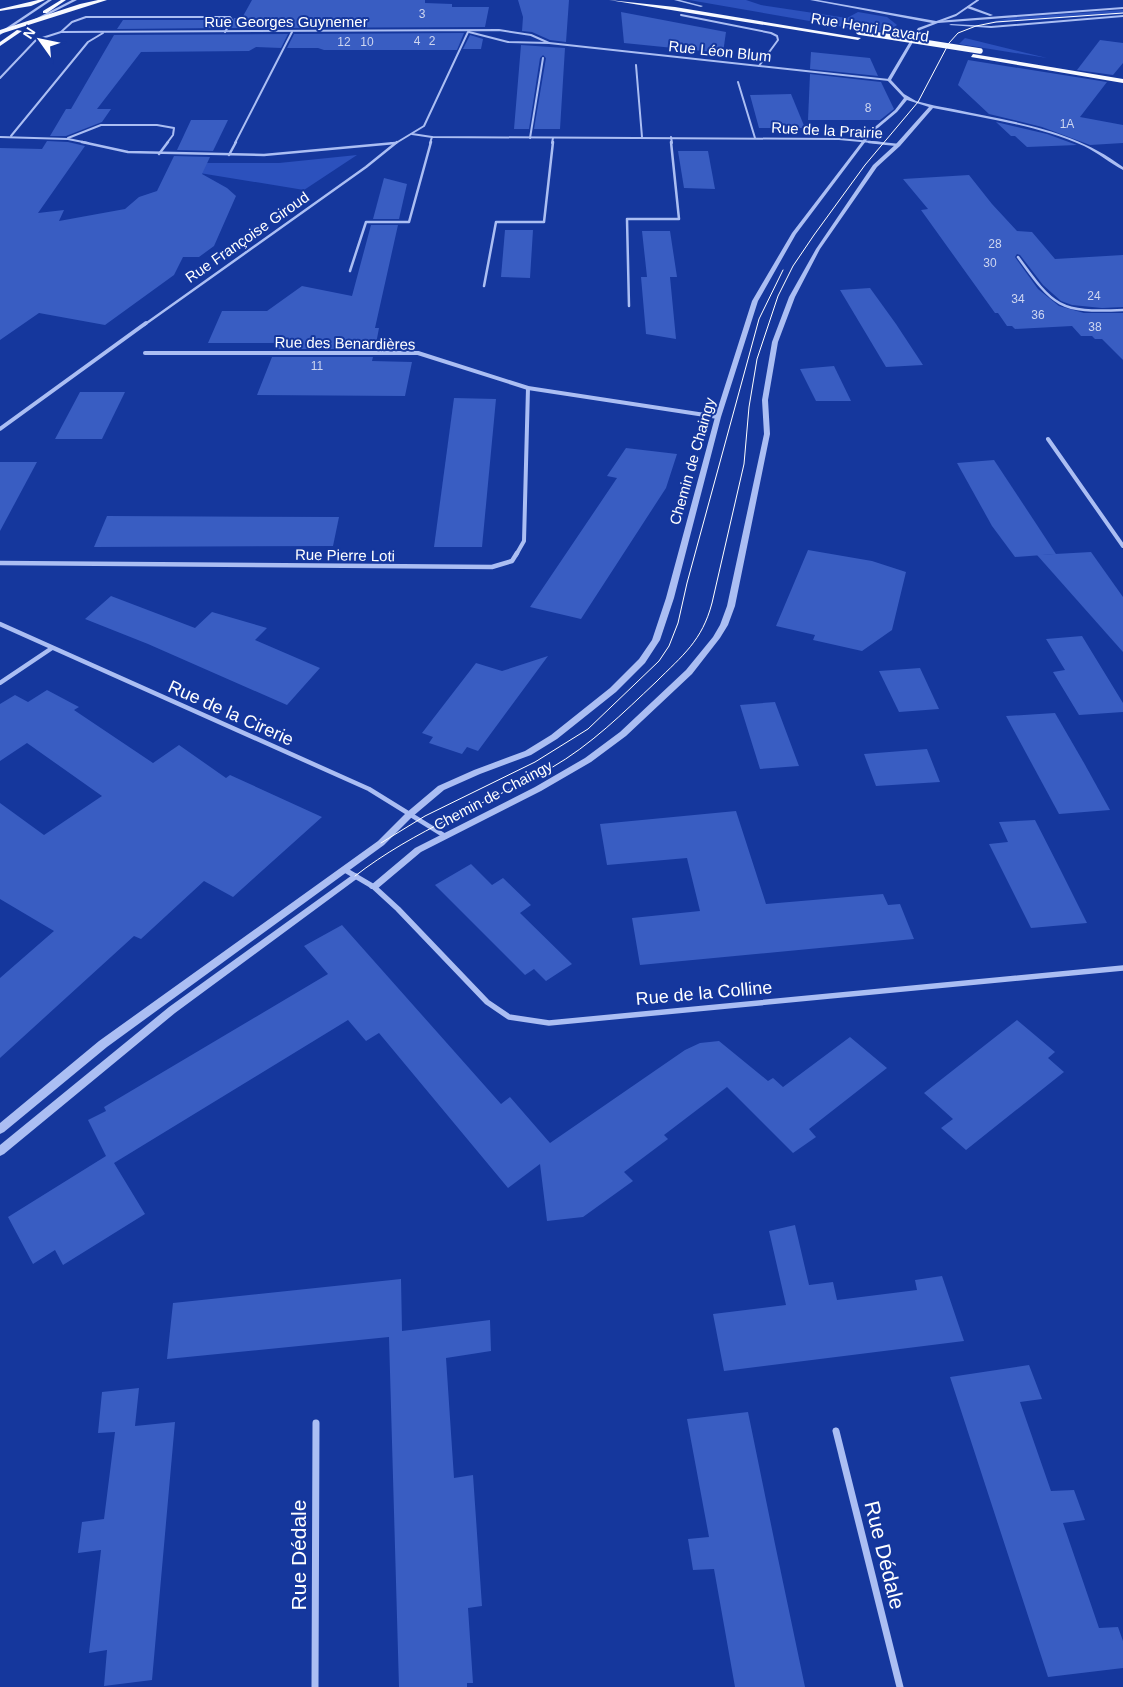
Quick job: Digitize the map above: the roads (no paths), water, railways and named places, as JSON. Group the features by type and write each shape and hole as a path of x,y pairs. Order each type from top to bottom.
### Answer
{"main road":[{"path":"0,10 29,5 43,0"},
{"path":"0,44 64,0"},
{"path":"1,33 82,5 105,0"},
{"name":"Rue Henri Pavard","path":"612,0 980,51 1123,75"},
{"name":"Rue Henri Pavard","path":"654,0 701,6 973,56 1123,81"}],"street":[{"path":"1,33 50,0"},
{"path":"35,20 75,0"},
{"path":"676,0 701,6"},
{"name":"Rue Henri Pavard","path":"812,0 955,26 990,27 1123,16"},
{"path":"978,0 956,15 918,28 889,80 906,98 1073,140 1111,159 1123,170"},
{"path":"968,7 998,16"},
{"path":"937,22 1123,8"},
{"path":"681,15 771,33 777,36 778,40 758,66"},
{"path":"0,78 36,40 61,32 78,19 96,16 230,17 232,20 225,32"},
{"name":"Rue Léon Blum","path":"468,32 483,30 519,32 543,38 550,43"},
{"name":"Rue Georges Guynemer","path":"61,32 468,32"},
{"path":"11,136 88,42 104,32"},
{"path":"229,155 292,32"},
{"name":"Rue Léon Blum","path":"468,32 488,40 508,43 550,43 889,80"},
{"name":"Rue Françoise Giroud","path":"0,430 256,243 366,167 396,143 424,126 468,32"},
{"path":"530,138 543,58"},
{"path":"636,65 642,137"},
{"name":"Rue de la Prairie","path":"738,82 754,138"},
{"name":"Chemin de Chaingy","path":"0,1129 103,1044 380,843 441,788 528,753 554,737 613,690 642,661 656,640 670,598 718,417 756,301 794,234 867,141 871,132 891,116 906,98"},
{"name":"Chemin de Chaingy","path":"374,887 418,850 538,789 588,760 623,734 689,672 716,638 724,625 731,606 767,434 765,400 775,342 792,297 818,249 875,166 898,145 932,106"},
{"path":"68,139 102,125 174,128 173,135 159,154"},
{"name":"Rue de la Prairie","path":"412,134 432,137 754,138 867,141 898,145"},
{"path":"0,137 68,139 128,152 159,154 264,155 396,143"},
{"path":"350,271 366,222 409,222 432,137"},
{"path":"629,306 627,219 679,219 671,137"},
{"path":"484,286 496,222 544,222 553,138"},
{"path":"1018,257 1047,295 1056,301 1086,310 1123,310"},
{"name":"Rue des Benardières","path":"145,353 418,353 528,388 718,417"},
{"name":"Rue Pierre Loti","path":"0,563 482,567 492,567 506,563 512,561 524,541 528,388"},
{"path":"1048,439 1123,546"},
{"name":"Rue de la Cirerie","path":"0,624 369,789 445,836"},
{"path":"0,683 52,648"},
{"name":"Rue de la Colline","path":"344,870 374,887 398,909 488,1002 510,1017 549,1023 1123,968"},
{"path":"0,1151 172,1010 355,876"},
{"name":"Rue Dédale","path":"315,1687 316,1423"},
{"name":"Rue Dédale","path":"836,1431 900,1687"}],"tram line":[{"path":"355,876 401,845 426,831 566,759 606,728 656,682 697,638 703,628 712,603 744,464 749,407 757,359 778,296 793,266 814,235 865,165 918,102 949,43 958,33 976,26 996,22 1123,13"},
{"path":"381,843 425,816 535,762 588,729 659,661 669,646 678,623 687,583 759,319 783,270"}]}
